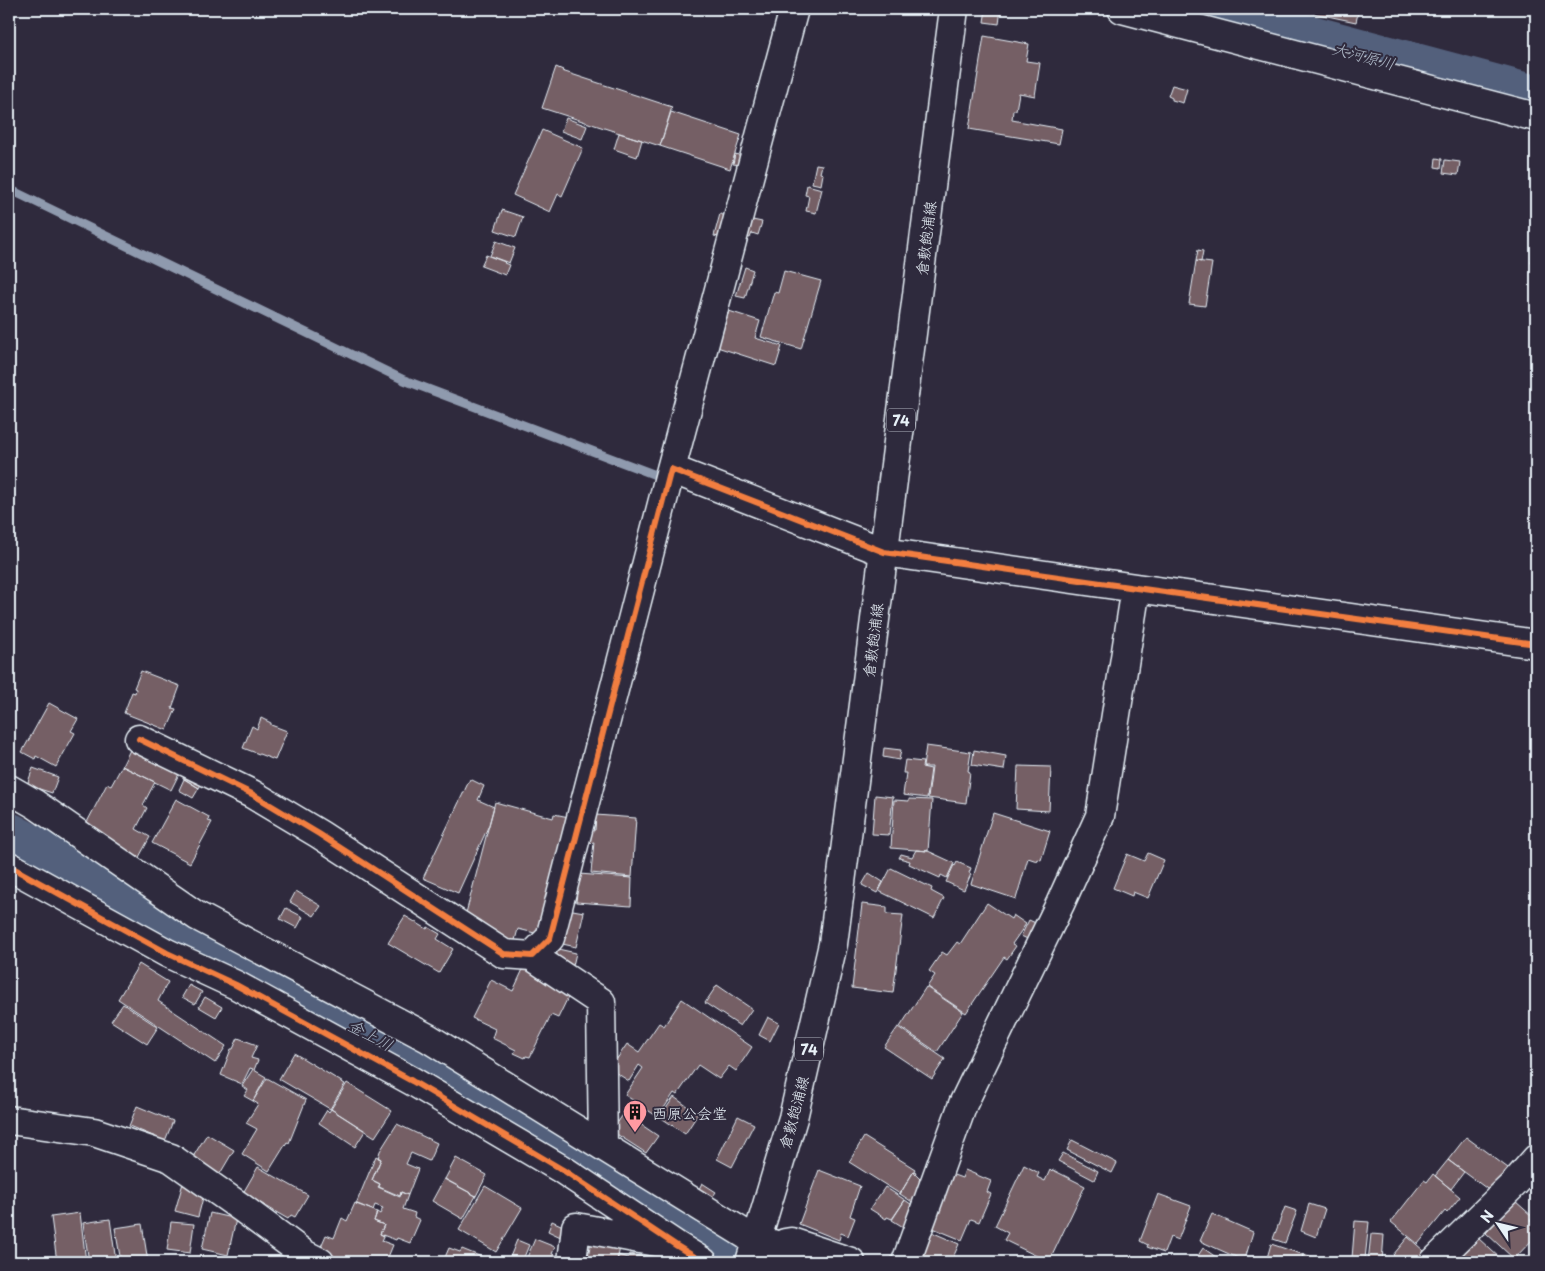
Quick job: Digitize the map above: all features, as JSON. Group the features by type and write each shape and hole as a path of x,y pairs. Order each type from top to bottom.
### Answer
{"street":[{"path":"532,956 550,938 670,469 794,9"},
{"name":"倉敷飽浦線","path":"760,1249 793,1118 833,944 954,9"},
{"path":"1122,9 1536,117"},
{"path":"670,469 884,552 1536,644"},
{"path":"906,1262 963,1104 1060,904 1100,816 1136,588"},
{"path":"139,739 260,799 318,834 504,954 532,956 601,1002 603,1146"},
{"path":"9,789 35,804 197,916 428,1038 603,1146 760,1249 804,1262"},
{"path":"9,866 167,953 236,985 412,1081 563,1170 703,1262"},
{"path":"9,1120 94,1132 171,1158 304,1254 320,1262"},
{"path":"1434,1262 1515,1183 1536,1159"},
{"path":"572,1262 576,1227 677,1246"},
{"path":"760,1249 790,1242 851,1262"}],"building":[{"path":"986,9 1001,9 999,24 984,22"},
{"path":"1294,9 1359,9 1356,22"},
{"path":"984,36 1029,44 1026,61 1040,63 1035,96 1019,93 1016,110 1013,110 1012,120 1062,129 1059,144 969,129"},
{"path":"556,67 562,71 672,107 660,146 542,108"},
{"path":"1172,85 1187,89 1183,103 1172,100 1168,96"},
{"path":"671,112 741,135 730,169 660,146"},
{"path":"566,118 587,126 582,139 561,131"},
{"path":"542,130 583,148 562,196 558,194 550,212 513,195"},
{"path":"619,133 642,140 637,157 614,149"},
{"path":"735,154 742,156 741,165 733,164"},
{"path":"1436,158 1442,159 1441,168 1435,167"},
{"path":"1445,160 1460,162 1458,175 1443,173"},
{"path":"816,164 822,165 820,173 823,174 821,185 812,183"},
{"path":"1536,179 1536,223 1534,223"},
{"path":"807,185 822,189 816,213 806,211 809,196 805,195"},
{"path":"502,210 523,217 516,237 495,230"},
{"path":"720,214 732,218 728,239 714,236"},
{"path":"748,219 762,222 758,235 752,233 750,238 743,236"},
{"path":"1536,223 1536,263 1531,263"},
{"path":"496,241 515,248 509,263 490,256"},
{"path":"1198,250 1203,251 1201,262 1196,261"},
{"path":"486,255 509,265 505,275 481,266"},
{"path":"1196,261 1212,263 1205,306 1189,304"},
{"path":"745,267 753,270 745,298 736,296"},
{"path":"784,271 821,281 801,349 761,337 774,292 778,293"},
{"path":"729,311 760,321 755,338 782,346 776,366 717,347"},
{"path":"141,671 180,686 172,708 176,709 167,730 124,713 132,692 135,693 136,689 134,688"},
{"path":"49,703 78,719 71,731 75,733 56,767 36,756 35,759 22,752"},
{"path":"261,718 271,723 271,725 287,731 275,760 243,748 252,726 257,729"},
{"path":"134,742 183,766 171,790 122,766"},
{"path":"926,746 971,752 966,803 928,798 932,767 923,767"},
{"path":"884,748 901,750 899,760 883,757"},
{"path":"974,750 1006,756 1004,770 972,765"},
{"path":"905,760 923,762 922,767 931,769 927,798 903,795 906,773 903,773"},
{"path":"122,766 155,782 143,805 147,808 136,829 150,837 138,859 85,826 107,784 111,786"},
{"path":"1018,766 1051,767 1049,811 1016,809"},
{"path":"190,767 206,776 199,788 183,778"},
{"path":"33,768 58,777 52,793 27,785"},
{"path":"184,779 199,788 193,798 179,790"},
{"path":"470,779 484,786 478,800 494,807 489,825 458,893 423,878"},
{"path":"875,795 893,797 889,835 872,834"},
{"path":"176,799 209,817 208,821 212,822 190,863 152,843"},
{"path":"909,799 932,800 928,851 891,848 894,800 909,801"},
{"path":"495,802 553,818 554,814 574,818 543,935 518,929 514,944 465,917"},
{"path":"993,813 1050,831 1041,860 1038,859 1037,861 1028,858 1016,899 971,884"},
{"path":"596,815 636,818 632,877 591,873 594,842 589,843 590,830 595,830"},
{"path":"916,850 928,851 954,863 947,878 941,875 940,878 909,864 910,861 899,858 901,854 912,857"},
{"path":"1148,853 1164,860 1148,898 1133,892 1132,896 1113,888 1127,854 1144,861"},
{"path":"957,862 971,868 969,873 971,874 964,890 946,882"},
{"path":"891,868 932,888 931,891 944,898 934,918 879,891"},
{"path":"869,873 883,882 877,893 862,885"},
{"path":"579,874 632,878 631,906 576,902"},
{"path":"296,891 321,906 314,916 290,902"},
{"path":"987,903 1011,919 1013,915 1026,924 1012,944 1016,946 1007,959 1004,957 966,1013 927,987 935,975 929,971 942,952 947,955 957,942 960,944"},
{"path":"862,904 887,907 887,914 903,915 893,993 852,988"},
{"path":"286,908 303,917 297,928 280,919"},
{"path":"567,909 584,912 576,947 558,943"},
{"path":"405,916 440,934 437,939 453,949 439,973 388,943"},
{"path":"1029,920 1042,926 1034,942 1021,936"},
{"path":"558,949 576,953 572,970 554,966"},
{"path":"139,964 168,982 158,1001 226,1046 215,1063 118,999"},
{"path":"525,965 572,989 558,1018 551,1015 530,1057 526,1056 525,1058 514,1053 516,1050 492,1038 495,1029 472,1018 491,980 513,991"},
{"path":"189,985 202,992 195,1004 182,997"},
{"path":"717,985 752,1009 740,1026 705,1003"},
{"path":"926,987 963,1012 937,1052 900,1027"},
{"path":"205,997 222,1007 216,1017 199,1007"},
{"path":"682,999 752,1047 736,1071 729,1066 719,1079 698,1065 677,1095 674,1093 658,1117 625,1095 643,1068 639,1065 629,1081 610,1069 627,1044 639,1052 659,1023 664,1026"},
{"path":"123,1004 158,1027 147,1044 111,1021"},
{"path":"768,1017 779,1023 770,1041 759,1035"},
{"path":"898,1027 945,1059 932,1079 884,1047"},
{"path":"238,1038 257,1045 251,1058 258,1060 254,1070 266,1077 253,1101 244,1096 248,1090 242,1086 253,1069 250,1068 242,1084 221,1075 231,1049 233,1049"},
{"path":"294,1053 345,1084 330,1109 279,1079"},
{"path":"267,1078 306,1100 289,1143 287,1142 269,1171 242,1154 257,1129 246,1123 258,1104 253,1101"},
{"path":"347,1083 392,1111 375,1137 331,1109"},
{"path":"674,1097 698,1114 685,1134 660,1117"},
{"path":"137,1106 173,1121 165,1141 129,1126"},
{"path":"331,1109 365,1131 355,1147 319,1123 327,1110 329,1112"},
{"name":"西原公会堂","path":"624,1113 658,1136 646,1153 612,1131"},
{"path":"738,1116 754,1124 732,1167 717,1159"},
{"path":"397,1124 437,1143 429,1161 411,1153 406,1164 418,1169 408,1195 401,1192 400,1196 379,1187 380,1184 372,1180 381,1159 378,1158 380,1151"},
{"path":"207,1134 234,1150 218,1177 191,1160"},
{"path":"864,1137 915,1169 900,1194 849,1162"},
{"path":"1466,1137 1508,1168 1490,1191 1448,1160"},
{"path":"1072,1140 1117,1163 1112,1173 1067,1150"},
{"path":"1063,1153 1098,1171 1094,1180 1058,1161"},
{"path":"376,1156 381,1159 372,1180 380,1184 378,1187 400,1197 401,1192 408,1195 403,1209 415,1213 414,1217 420,1220 410,1243 380,1234 384,1225 374,1221 377,1212 380,1214 383,1208 375,1205 373,1210 356,1204"},
{"path":"456,1158 487,1175 476,1196 445,1179"},
{"path":"1448,1160 1464,1172 1451,1189 1435,1176"},
{"path":"1024,1165 1039,1173 1037,1177 1045,1181 1050,1170 1052,1172 1053,1170 1085,1186 1049,1262 1004,1240 1008,1233 995,1226"},
{"path":"258,1167 308,1195 295,1217 291,1215 288,1219 243,1193"},
{"path":"819,1170 860,1186 850,1216 855,1218 848,1236 841,1233 839,1240 799,1224"},
{"path":"965,1170 991,1181 987,1192 991,1194 979,1222 971,1219 962,1240 928,1226 951,1174 962,1178"},
{"path":"914,1171 920,1179 919,1181 927,1187 920,1207 900,1194"},
{"path":"1433,1174 1460,1197 1447,1213 1445,1211 1418,1244 1391,1222 1424,1180 1427,1182"},
{"path":"444,1179 476,1196 463,1219 432,1201"},
{"path":"183,1183 205,1190 198,1217 175,1211"},
{"path":"702,1183 716,1192 711,1199 698,1191"},
{"path":"485,1186 522,1208 496,1252 459,1230"},
{"path":"885,1187 905,1200 892,1219 887,1217 886,1219 870,1209"},
{"path":"1158,1194 1191,1206 1178,1240 1170,1237 1164,1253 1147,1247 1148,1245 1140,1241"},
{"path":"905,1200 921,1211 908,1230 892,1220"},
{"path":"1515,1201 1533,1217 1530,1220 1535,1225 1532,1228 1536,1232 1536,1236 1514,1259 1486,1233"},
{"path":"355,1203 377,1212 374,1221 384,1225 380,1234 384,1236 382,1241 393,1245 386,1262 348,1262 319,1251 326,1235 334,1238 342,1218 347,1221"},
{"path":"1309,1204 1325,1209 1316,1237 1301,1231"},
{"path":"1285,1207 1297,1211 1285,1243 1273,1239"},
{"path":"80,1213 86,1262 57,1262 51,1217"},
{"path":"210,1213 236,1219 228,1255 202,1249"},
{"path":"1212,1214 1253,1232 1245,1259 1243,1258 1241,1262 1237,1262 1238,1258 1200,1241"},
{"path":"110,1219 116,1262 89,1262 83,1223"},
{"path":"552,1221 574,1231 569,1241 548,1231"},
{"path":"1355,1221 1369,1222 1365,1259 1352,1258"},
{"path":"171,1222 194,1224 190,1253 167,1250"},
{"path":"142,1224 148,1262 121,1262 115,1228"},
{"path":"927,1230 959,1244 951,1262 914,1262"},
{"path":"1371,1234 1384,1235 1382,1262 1368,1262"},
{"path":"1408,1237 1424,1251 1415,1262 1392,1262 1396,1258 1393,1255"},
{"path":"1478,1238 1502,1260 1500,1262 1456,1262"},
{"path":"535,1239 555,1247 552,1254 561,1257 558,1262 525,1262"},
{"path":"517,1240 529,1245 522,1262 508,1262"},
{"path":"591,1241 620,1247 617,1262 587,1262"},
{"path":"1271,1244 1304,1255 1302,1262 1263,1262 1264,1257 1267,1258"},
{"path":"449,1248 460,1252 462,1249 494,1262 443,1262"},
{"path":"1203,1248 1223,1262 1194,1262"},
{"path":"630,1254 656,1259 656,1262 617,1262 618,1255 628,1258"},
{"path":"1304,1254 1315,1258 1313,1262 1302,1262"},
{"path":"666,1255 678,1262 665,1262"},
{"path":"1188,1258 1194,1262 1185,1262"}],"waterway":[{"name":"大河原川","path":"1193,9 1536,101"},
{"path":"9,189 404,380 661,477"},
{"name":"金上川","path":"9,838 170,927 425,1063 570,1148 722,1250"}],"cycle path":[{"path":"139,739 252,794 319,834 504,954 532,956 550,938 671,469 884,552 1536,644"},
{"path":"9,866 167,953 236,985 412,1081 563,1170 703,1262"}],"place":[{"name":"西原公会堂","path":"635,1133"}]}
